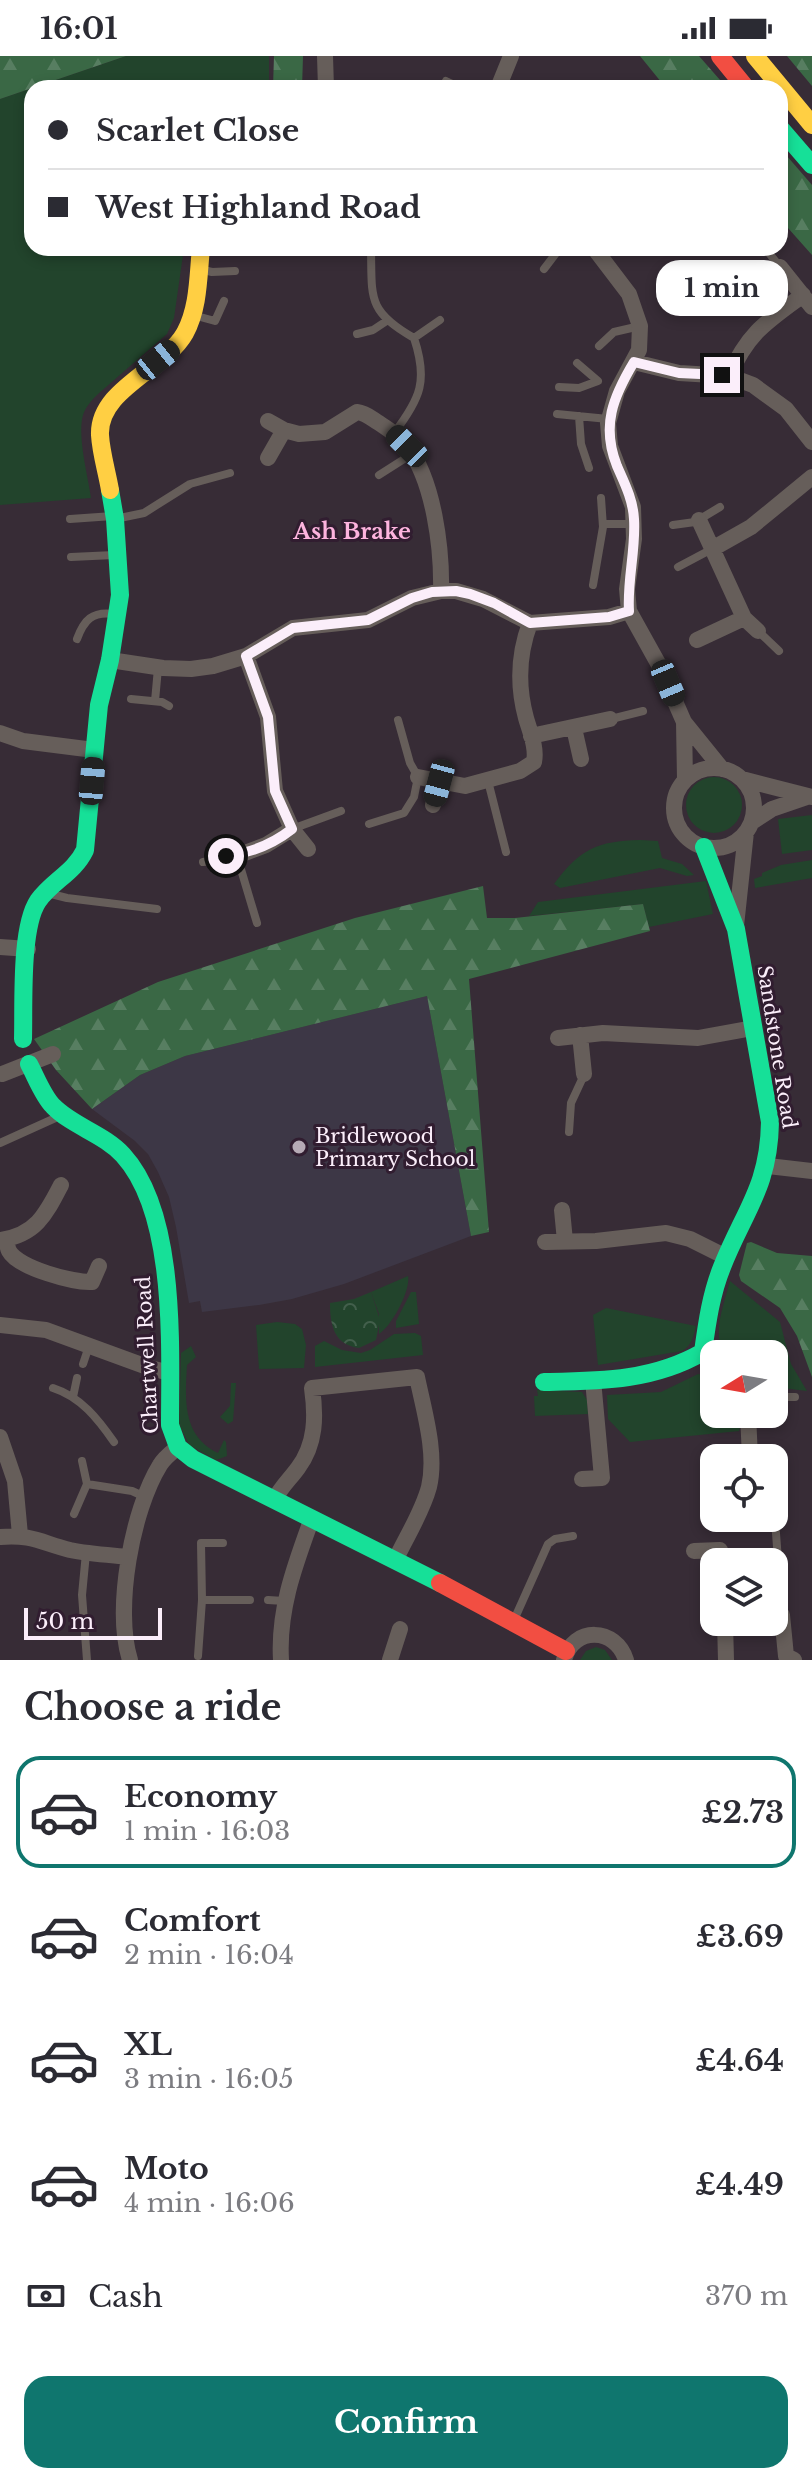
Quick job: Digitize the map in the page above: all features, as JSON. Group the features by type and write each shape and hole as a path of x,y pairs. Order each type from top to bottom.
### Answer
{"street":[{"path":"325,56 326,80"},
{"path":"501,80 511,56"},
{"path":"720,56 740,80"},
{"path":"755,56 775,80"},
{"path":"788,96 812,125"},
{"path":"788,137 812,165"},
{"path":"23,1039 32,913 38,900 83,856 99,705 118,615 119,555 100,435 101,419 116,396 179,343 192,314 200,256"},
{"path":"605,256 629,294 640,326 639,350 619,388 609,419 610,446 629,493 634,524 627,589 629,611 659,665 684,722 722,769 742,779 810,797"},
{"path":"729,376 749,338 766,322 807,301 780,267"},
{"path":"634,362 679,373 729,376 753,385 773,398 812,442"},
{"path":"268,421 299,434 325,432 360,412 394,433 412,454 421,471 437,530 441,591"},
{"path":"268,458 284,430"},
{"path":"712,549 751,527 812,477"},
{"path":"699,520 744,618 758,631"},
{"path":"110,660 159,667 204,668 246,656 293,628 368,620 412,598 441,591 456,591 483,599 530,623 609,617 629,611"},
{"path":"697,640 744,618"},
{"path":"418,777 465,786 526,769 534,762 535,753 519,678 520,655 530,623"},
{"path":"246,656 268,717 275,791 292,829 308,849"},
{"path":"531,736 610,719"},
{"path":"684,722 685,780 675,798 676,820 688,839 704,847 730,845 772,809 810,797"},
{"path":"574,728 581,759"},
{"path":"0,733 23,741 94,750"},
{"path":"685,780 702,770 722,769"},
{"path":"742,779 753,799 749,827"},
{"path":"433,805 439,783"},
{"name":"Sandstone Road","path":"736,929 749,827"},
{"path":"237,856 266,845 292,829"},
{"name":"Sandstone Road","path":"704,847 736,929 770,1122 768,1166 759,1193 726,1257 712,1299 710,1340"},
{"path":"0,947 28,949"},
{"path":"558,1038 619,1033 698,1038 753,1028"},
{"path":"580,1035 584,1074"},
{"path":"2,1074 53,1054"},
{"name":"Chartwell Road","path":"29,1064 43,1093 62,1115 121,1152 147,1189 167,1283 170,1425 178,1447 228,1478 514,1621 565,1656"},
{"path":"768,1166 812,1171"},
{"path":"61,1185 48,1211 36,1226 3,1239 9,1252 20,1261 63,1277 92,1282 99,1266"},
{"path":"562,1210 565,1241"},
{"path":"545,1242 596,1241 666,1233 690,1239 726,1257"},
{"path":"0,1325 46,1330 170,1373"},
{"name":"Sandstone Road","path":"544,1382 657,1374 700,1359"},
{"path":"275,1499 311,1443 315,1415 312,1388 417,1377 430,1446 431,1473 425,1498 395,1561"},
{"path":"582,1479 602,1478 593,1380"},
{"path":"0,1437 15,1481 20,1535"},
{"path":"130,1660 124,1634 129,1557 146,1498 160,1464 178,1447"},
{"path":"281,1660 281,1622 276,1601 312,1518"},
{"path":"0,1537 20,1535 86,1553 129,1557"},
{"path":"694,1551 700,1551"},
{"path":"390,1660 400,1629"},
{"path":"565,1656 580,1637 600,1634 618,1644 626,1660"},
{"path":"725,1636 726,1660"},
{"path":"784,1636 786,1656 794,1660"}],"lane":[{"path":"371,256 376,308 414,338 423,364 420,392 407,417 394,433"},
{"path":"544,269 554,256"},
{"path":"771,256 780,267"},
{"path":"199,268 212,272 235,271"},
{"path":"192,314 218,320 224,301"},
{"path":"357,334 373,330 388,320"},
{"path":"414,338 440,320"},
{"path":"599,346 614,332 640,326"},
{"path":"577,363 598,381 619,388"},
{"path":"559,387 579,388 598,381"},
{"path":"557,414 609,419"},
{"path":"579,416 581,444 589,468"},
{"path":"379,475 412,454"},
{"path":"70,519 114,518 144,513 190,484 230,473"},
{"path":"593,585 603,524 601,498"},
{"path":"673,525 699,520 720,507"},
{"path":"603,524 634,524"},
{"path":"678,567 712,549"},
{"path":"71,557 119,555"},
{"path":"77,639 81,628 93,615 118,615"},
{"path":"758,631 779,651"},
{"path":"155,701 159,667"},
{"path":"131,699 169,706"},
{"path":"610,719 643,711"},
{"path":"369,824 404,813 414,797 418,777 410,763 398,720"},
{"path":"488,781 506,852"},
{"path":"292,829 341,811"},
{"path":"203,862 237,856 257,923"},
{"path":"47,892 67,898 157,909"},
{"path":"569,1132 571,1103 584,1074"},
{"path":"0,1143 62,1115"},
{"path":"83,1364 89,1345"},
{"path":"73,1397 77,1378"},
{"path":"53,1388 73,1397 89,1410 114,1442"},
{"path":"788,1397 795,1397"},
{"path":"74,1514 87,1484 82,1461"},
{"path":"87,1484 120,1488 146,1498"},
{"path":"514,1621 548,1544 555,1539 573,1536"},
{"path":"198,1656 202,1600 201,1543 223,1543"},
{"path":"86,1553 82,1595 87,1660"},
{"path":"202,1600 250,1600"}],"shaded area":[{"name":"Bridlewood Primary School","path":"427,996 471,1236 344,1284 292,1299 202,1312 200,1301 189,1303 169,1197 158,1172 148,1154 135,1141 92,1109 140,1075 185,1056"}],"green space":[{"path":"0,56 126,56 56,80 24,80 24,91 0,99"},
{"path":"126,56 269,56 269,80 56,80"},
{"path":"274,56 303,56 302,80 273,80"},
{"path":"640,56 699,56 720,80 660,80"},
{"path":"787,56 812,56 812,86"},
{"path":"24,91 24,256 183,256 174,318 167,334 98,394 83,415 82,445 91,498 0,505 0,99"},
{"path":"788,157 812,185 812,255 788,228"},
{"path":"714,777 734,785 742,805 734,825 714,833 694,825 686,805 694,785"},
{"path":"812,815 812,850 782,854 778,819"},
{"path":"658,841 662,858 682,864 694,875 660,868 560,888 554,884 572,862 591,849 612,842"},
{"path":"812,860 812,878 755,888 754,879 762,873 781,865"},
{"path":"706,881 713,914 649,927 643,904 529,916 538,902"},
{"path":"483,886 487,918 515,918 643,904 650,931 469,979 489,1232 471,1236 427,996 185,1056 140,1075 92,1109 56,1070 34,1039 158,982 355,918"},
{"path":"747,1243 777,1253 812,1256 812,1377 797,1336 780,1308 741,1281 739,1275"},
{"path":"408,1276 407,1290 400,1307 379,1334 379,1314 371,1292"},
{"path":"730,1281 780,1322 785,1340 719,1340 722,1308"},
{"path":"371,1292 380,1320 376,1340 359,1348 344,1343 335,1333 330,1303"},
{"path":"411,1292 416,1292 419,1324 396,1328 396,1321"},
{"path":"606,1308 696,1326 693,1338 682,1351 598,1365 593,1315"},
{"path":"277,1322 295,1324 302,1329 306,1345 304,1368 259,1369 256,1325"},
{"path":"415,1333 421,1336 423,1355 315,1367 315,1346 324,1341 342,1350 361,1353 394,1334"},
{"path":"191,1346 196,1357 187,1365 188,1415 192,1427 206,1446 218,1453 224,1440 226,1442 227,1456 216,1460 189,1445 179,1424 181,1353"},
{"path":"788,1353 791,1364 807,1391 788,1389"},
{"path":"700,1374 700,1428 740,1428 739,1431 630,1442 608,1419 607,1395 661,1392"},
{"path":"231,1383 236,1383 233,1421 228,1424 220,1417 230,1406"},
{"path":"537,1390 582,1392 587,1400 588,1414 535,1416 534,1396 538,1396"},
{"path":"596,1647 605,1650 612,1660 580,1660 586,1651"}],"traffic: fast":[{"path":"788,137 812,165"},
{"path":"23,1039 24,967 32,913 38,901 75,865 85,850 99,705 120,595 110,490"},
{"path":"544,1382 626,1378 665,1369 703,1352 718,1277 760,1182 769,1145 770,1122 736,929 704,847"},
{"path":"29,1064 53,1106 107,1141 123,1155 141,1180 162,1246 169,1321 170,1425 178,1447 193,1459 440,1583"}],"traffic: slow":[{"path":"755,56 775,80"},
{"path":"788,96 812,125"},
{"path":"110,490 100,435 102,419 120,392 163,358 185,333 195,302 200,256"}],"traffic: jam":[{"path":"720,56 740,80"},
{"path":"440,1583 566,1651"}],"place":[{"name":"Bridlewood Primary School","path":"299,1147"}],"district":[{"name":"Ash Brake","path":"352,531"}],"route":[{"path":"226,856 237,856 266,845 292,829 275,791 270,725 246,656 293,628 357,623 432,592 470,594 530,623 578,621 629,611 627,589 634,539 633,507 608,434 610,412 617,391 634,362 679,373 722,375"}]}
